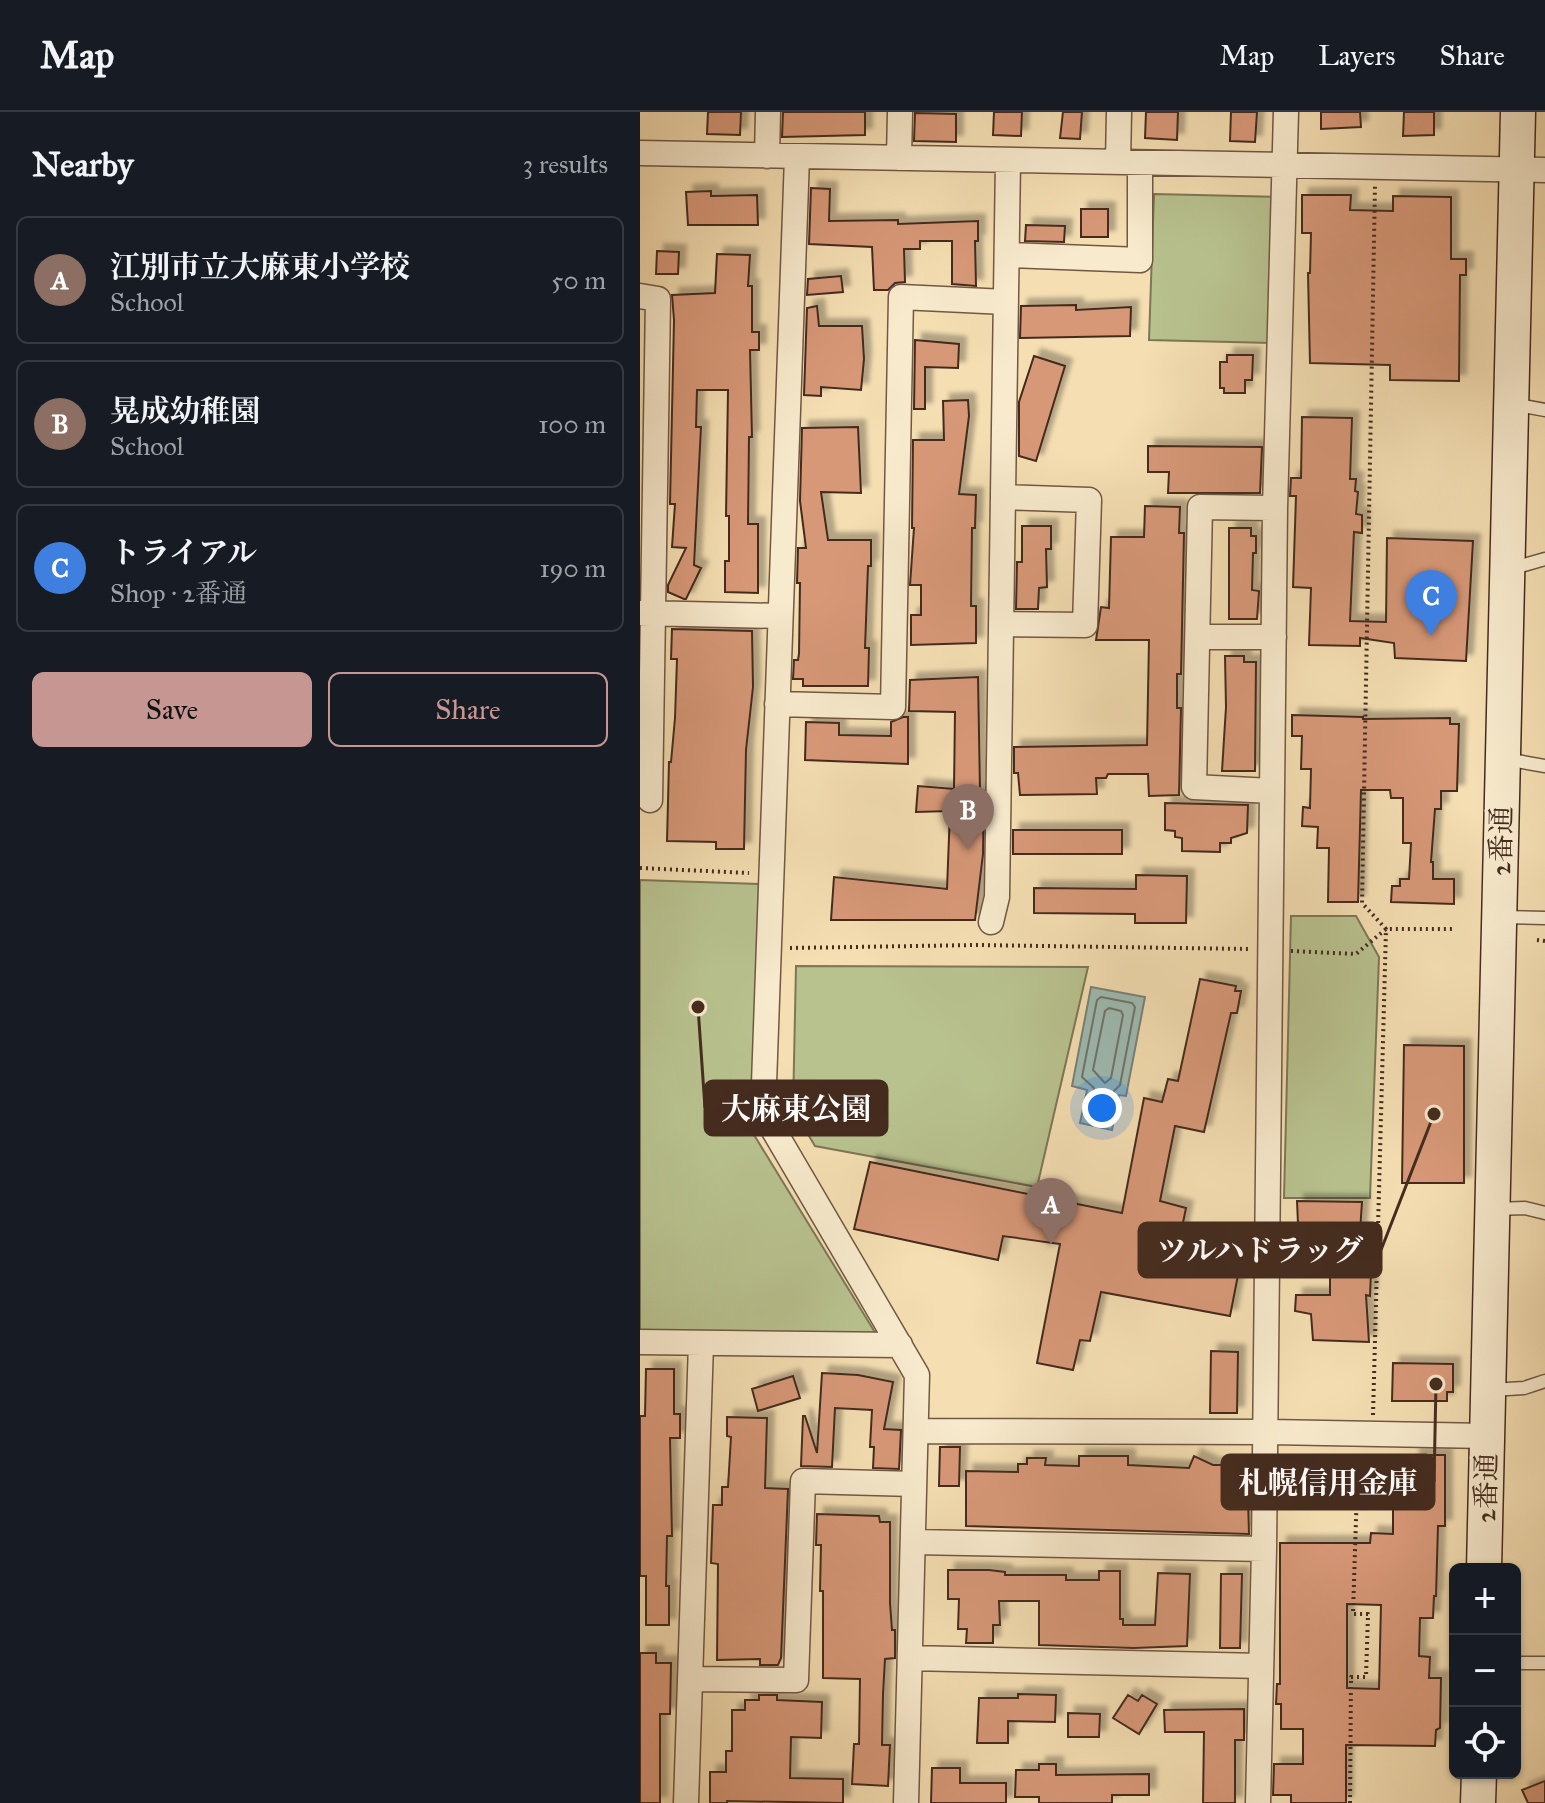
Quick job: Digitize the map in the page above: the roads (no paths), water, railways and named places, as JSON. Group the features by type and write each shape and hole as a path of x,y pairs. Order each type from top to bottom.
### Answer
{"main road":[{"name":"2番通","path":"1484,1563 1511,404 1531,170 1518,112"},
{"path":"1478,1803 1479,1779"}],"street":[{"path":"767,156 768,112"},
{"path":"899,158 900,112"},
{"path":"1007,255 1140,260 1129,162 1119,112"},
{"path":"1258,1803 1266,1432 1275,508 1286,112"},
{"path":"640,153 1531,170"},
{"path":"797,157 763,1112 917,1375 906,1803"},
{"path":"991,922 997,897 1008,160"},
{"path":"640,296 658,299 646,614 650,800"},
{"path":"777,704 893,707 901,297 1006,302"},
{"path":"1001,624 1085,625 1089,500 1003,497"},
{"path":"1272,791 1194,787 1200,507 1275,508"},
{"path":"646,614 780,616"},
{"path":"1198,637 1274,637"},
{"path":"640,1342 900,1345"},
{"path":"686,1803 701,1343"},
{"path":"916,1431 1487,1436"},
{"path":"690,1679 796,1680 803,1481 914,1484"},
{"path":"913,1542 1264,1549"},
{"path":"910,1658 1261,1666"}],"lane":[{"path":"1511,404 1545,410"},
{"path":"1507,564 1524,565 1545,559"},
{"path":"1503,759 1545,766"},
{"path":"1499,917 1545,918"},
{"path":"1492,1209 1525,1208 1545,1213"},
{"path":"1488,1390 1524,1388 1545,1381"},
{"path":"1521,1663 1545,1663"}],"water":[{"path":"1091,987 1145,997 1126,1096 1119,1095 1112,1130 1080,1123 1087,1090 1072,1086"}],"place":[{"name":"トライアル","path":"1431,636"},
{"name":"晃成幼稚園","path":"968,850"},
{"name":"大麻東公園","path":"698,1007"},
{"name":"ツルハドラッグ","path":"1434,1114"},
{"name":"江別市立大麻東小学校","path":"1051,1244"},
{"name":"札幌信用金庫","path":"1436,1384"}]}
